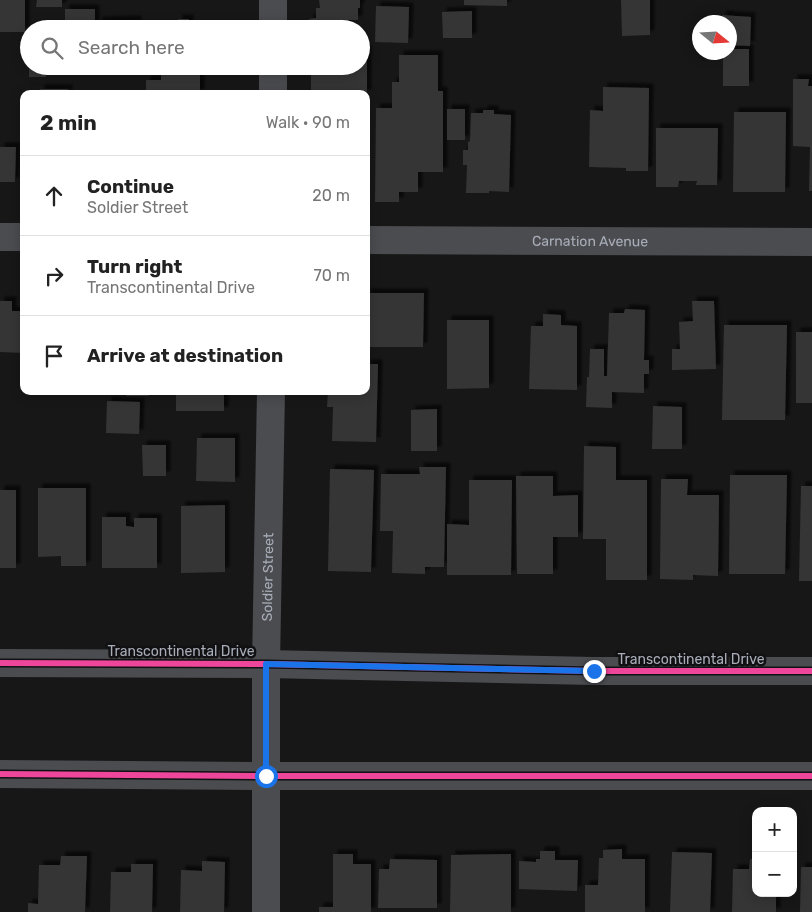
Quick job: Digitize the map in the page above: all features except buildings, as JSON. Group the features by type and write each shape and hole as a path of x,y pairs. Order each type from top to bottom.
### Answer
{"street":[{"path":"273,0 273,20"},
{"path":"273,75 273,90"},
{"path":"0,237 20,238"},
{"name":"Carnation Avenue","path":"370,240 812,242"},
{"name":"Soldier Street","path":"266,912 266,664 271,395"},
{"name":"Transcontinental Drive","path":"0,662 266,664 594,671 812,671"},
{"path":"0,774 812,776"}],"cycle path":[{"path":"0,663 266,664 594,671 812,671"},
{"path":"0,774 812,776"}],"route":[{"path":"266,776 266,664 594,671"}]}
